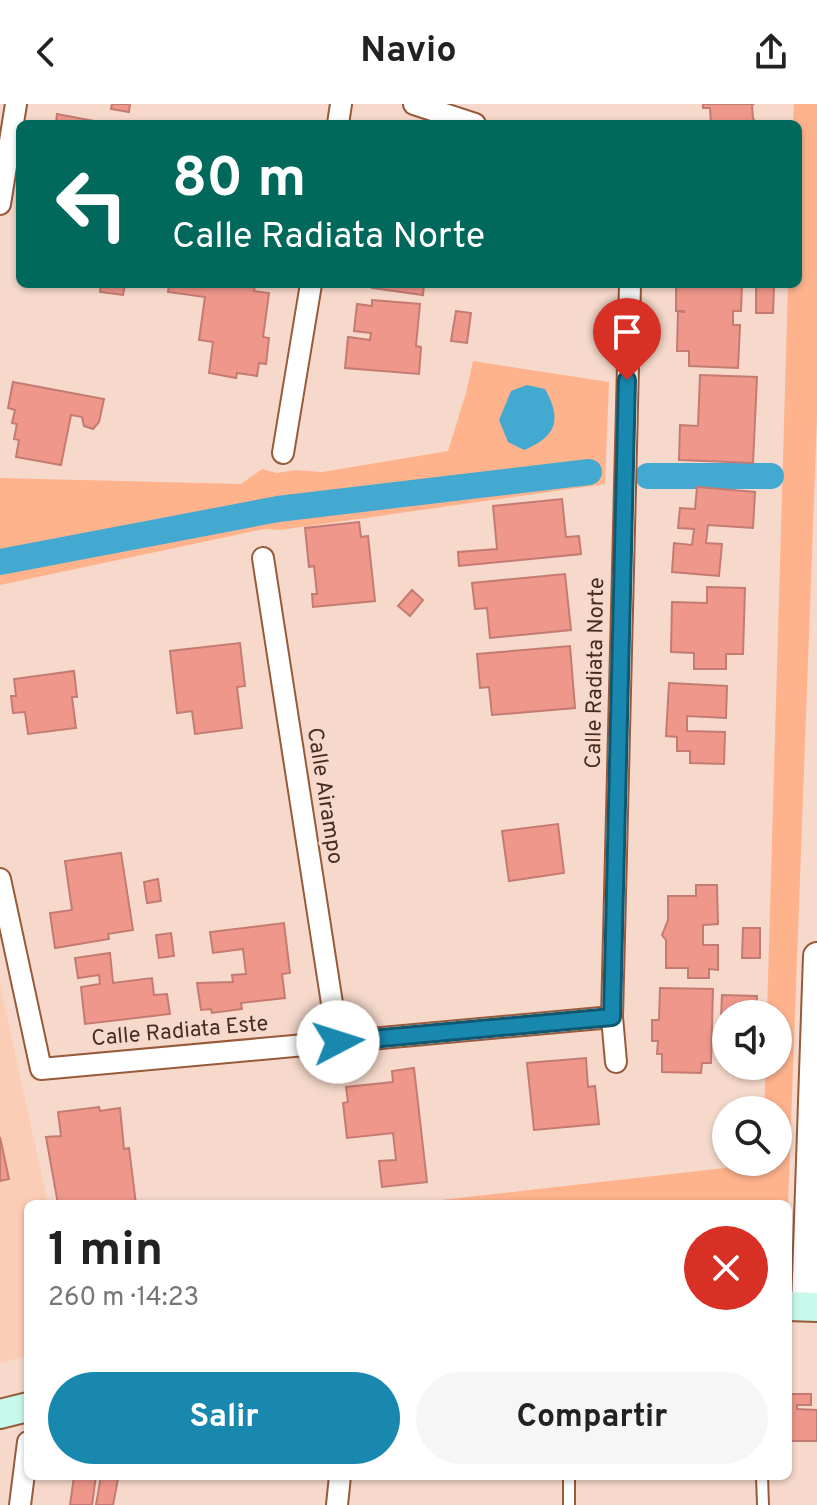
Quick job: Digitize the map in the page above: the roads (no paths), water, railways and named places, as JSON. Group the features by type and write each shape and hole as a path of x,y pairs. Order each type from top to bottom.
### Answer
{"main road":[{"path":"0,1414 24,1408"}],"street":[{"path":"0,204 16,104"},
{"path":"414,104 463,120"},
{"path":"283,453 310,288"},
{"name":"Calle Radiata Norte","path":"616,1062 612,1017 630,288"},
{"name":"Calle Airampo","path":"263,558 338,1042"},
{"name":"Calle Radiata Este","path":"0,879 41,1069 612,1017"},
{"path":"803,1307 817,956"},
{"path":"20,1505 24,1474"},
{"path":"337,1505 340,1480"}],"lane":[{"path":"569,1480 569,1505"},
{"path":"762,1480 763,1505"}],"water":[{"path":"527,385 545,389 554,410 554,419 549,433 524,450 508,442 499,420 511,391"}],"waterway":[{"path":"0,562 278,509 589,472"},
{"path":"648,476 771,476"}]}
